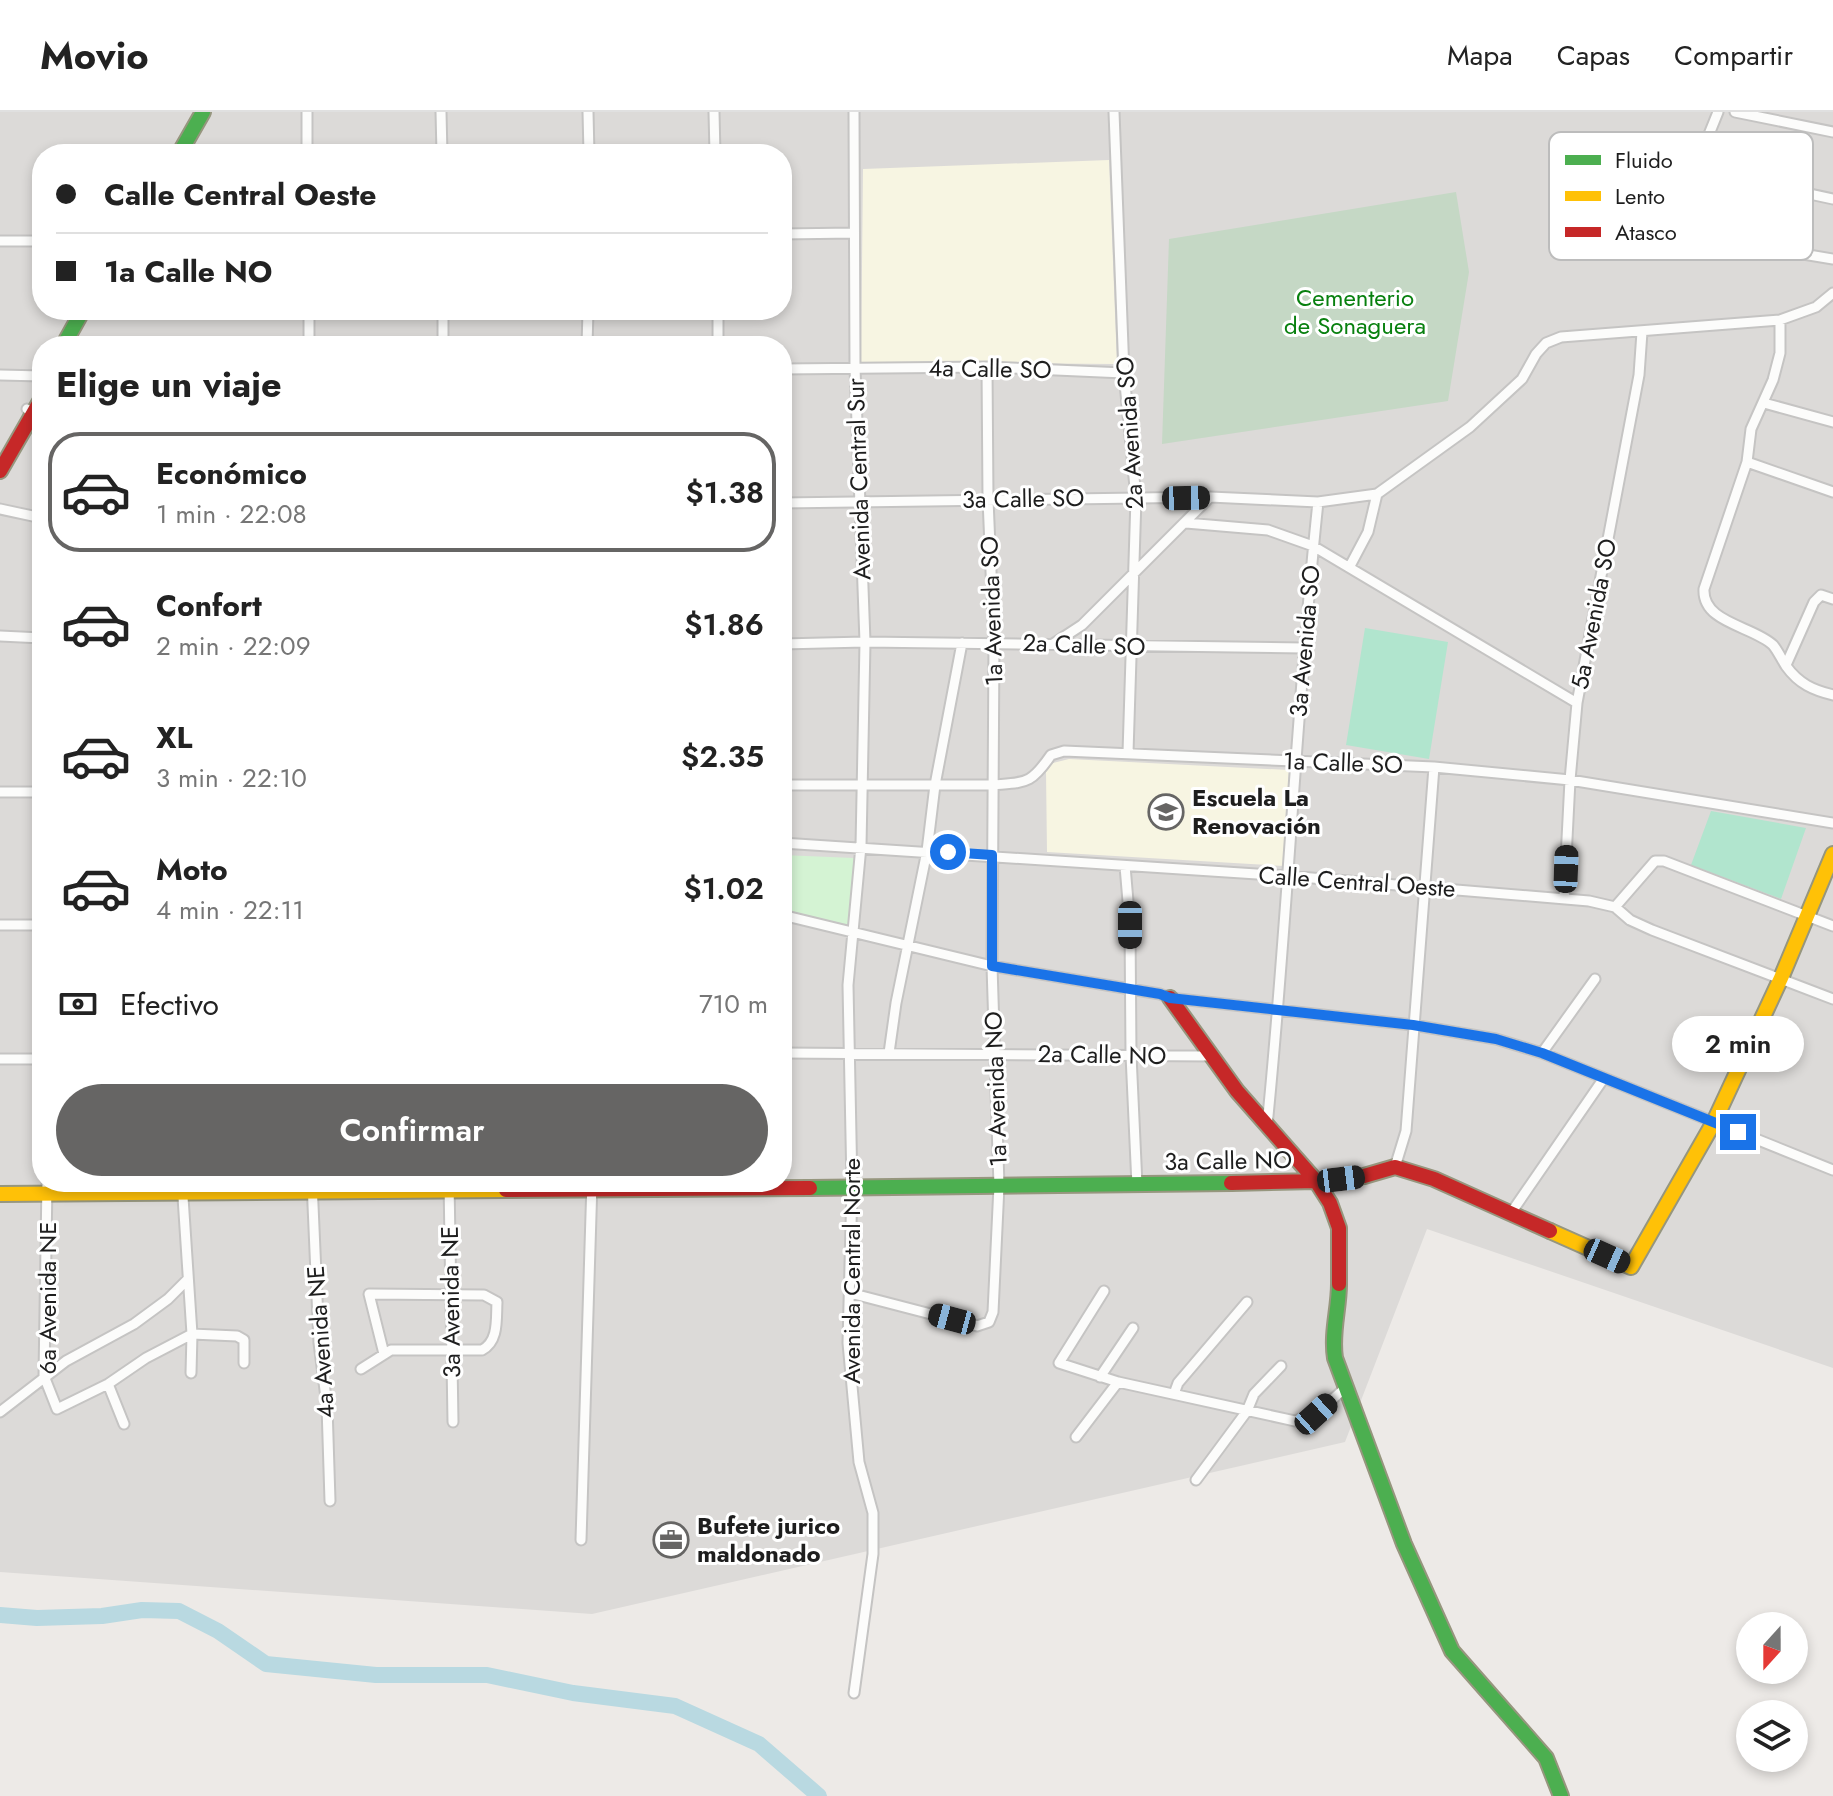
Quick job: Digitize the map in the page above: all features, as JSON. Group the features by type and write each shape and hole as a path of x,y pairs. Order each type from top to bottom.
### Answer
{"street":[{"path":"175,144 193,112"},
{"path":"185,144 203,112"},
{"path":"307,112 307,144"},
{"path":"441,112 442,144"},
{"path":"588,112 589,144"},
{"path":"714,112 715,144"},
{"name":"Avenida Central Sur","path":"854,112 855,368 865,642 861,846"},
{"name":"2a Avenida SO","path":"1114,112 1124,373 1136,498 1128,753"},
{"path":"1710,132 1718,112"},
{"path":"1735,112 1833,132"},
{"path":"1813,195 1833,199"},
{"path":"792,234 854,233"},
{"path":"0,241 32,241"},
{"path":"1813,256 1833,259"},
{"path":"1350,566 1368,532 1377,494 1470,427 1522,379 1546,343 1561,337 1780,320 1816,307 1833,293"},
{"path":"1780,320 1780,353 1764,403 1751,429 1747,462 1703,597 1709,609 1772,645 1795,677 1810,689 1833,695"},
{"name":"5a Avenida SO","path":"1564,898 1577,703 1639,375 1642,332"},
{"name":"4a Calle SO","path":"792,369 987,367 1124,373"},
{"name":"1a Avenida SO","path":"987,367 994,643 992,855"},
{"path":"0,375 32,376"},
{"path":"1764,403 1833,422"},
{"path":"0,453 32,417"},
{"path":"0,471 32,418"},
{"path":"1747,462 1833,492"},
{"name":"3a Calle SO","path":"792,503 1210,497 1318,502 1377,494"},
{"path":"1053,644 1082,625 1210,497"},
{"name":"3a Avenida SO","path":"1267,1126 1279,1011 1303,648 1318,502"},
{"path":"0,509 32,516"},
{"path":"1186,523 1268,530 1313,546 1577,703"},
{"path":"1786,665 1814,602 1821,595 1833,599"},
{"path":"0,636 32,638"},
{"path":"889,1053 962,643"},
{"name":"2a Calle SO","path":"792,644 994,643 1303,648"},
{"name":"1a Calle SO","path":"792,785 994,785 1023,782 1037,776 1051,755 1064,751 1128,753 1434,767 1570,780 1833,823"},
{"path":"1434,767 1406,1131 1395,1167 1434,1179 1631,1267 1714,1122 1781,978 1833,854"},
{"path":"0,792 32,792"},
{"name":"Calle Central Oeste","path":"792,843 992,855 1564,898 1615,907 1630,920 1652,930 1833,999"},
{"name":"Avenida Central Norte","path":"854,1693 873,1554 873,1513 859,1462 848,1343 852,1187 848,985 861,846"},
{"name":"1a Avenida NO","path":"850,1293 977,1326 989,1322 993,1312 999,1186 992,855"},
{"path":"1615,907 1655,861 1672,863 1833,926"},
{"path":"1125,866 1130,925 1131,1055 1137,1185"},
{"path":"792,917 992,966 1130,988 1170,998 1413,1025 1496,1039 1542,1053 1833,1170"},
{"path":"0,925 32,925"},
{"path":"1542,1053 1595,979"},
{"path":"1170,998 1237,1091 1316,1181 1330,1203 1339,1228 1339,1301 1332,1341 1344,1389 1404,1544 1452,1651 1546,1758 1561,1796"},
{"name":"2a Calle NO","path":"792,1053 1212,1056"},
{"path":"0,1059 32,1059"},
{"path":"1511,1213 1604,1078"},
{"name":"3a Calle NO","path":"792,1186 1316,1181 1364,1176 1395,1167"},
{"name":"3a Calle NO","path":"0,1194 32,1190"},
{"name":"6a Avenida NE","path":"47,1192 44,1376 55,1407 60,1409 108,1384"},
{"path":"182,1192 192,1334 191,1373"},
{"name":"4a Avenida NE","path":"312,1192 319,1343 327,1406 330,1501"},
{"name":"3a Avenida NE","path":"449,1192 453,1422"},
{"path":"581,1540 592,1192"},
{"path":"0,1412 44,1376 134,1324 168,1299 188,1279"},
{"path":"1104,1291 1059,1363 1118,1382 1295,1421 1308,1419 1344,1389"},
{"path":"361,1369 391,1350 482,1350 490,1346 493,1340 497,1302 489,1296 369,1294 384,1354"},
{"path":"1174,1394 1178,1383 1247,1302"},
{"path":"1100,1377 1133,1328"},
{"path":"124,1424 108,1384 146,1358 192,1334 237,1336 244,1340 244,1363"},
{"path":"1196,1480 1247,1411 1254,1394 1281,1366"},
{"path":"1076,1437 1118,1382"}],"shaded area":[{"path":"0,112 1833,112 1833,1368 1427,1229 1345,1442 592,1614 0,1572"},
{"path":"1109,160 1117,364 861,362 863,169"},
{"name":"Escuela La Renovación","path":"1069,759 1289,770 1283,866 1047,852 1046,772 1053,763"}],"green space":[{"name":"Cementerio de Sonaguera","path":"1456,192 1469,272 1448,401 1162,444 1169,239"},
{"path":"1365,628 1448,642 1429,759 1346,745"},
{"path":"1711,811 1806,828 1781,899 1691,865"},
{"path":"792,855 854,858 848,925 792,911"}],"waterway":[{"path":"0,1615 37,1618 102,1616 142,1610 179,1611 218,1631 266,1664 376,1675 487,1675 573,1693 675,1706 759,1744 819,1796"}],"traffic: fast":[{"path":"185,144 203,112"},
{"path":"69,336 77,320"},
{"path":"810,1188 1231,1183"},
{"path":"1339,1284 1335,1358 1404,1544 1452,1651 1546,1758 1561,1796"}],"traffic: slow":[{"path":"1550,1231 1631,1267 1714,1122 1781,978 1833,854"},
{"path":"0,1194 253,1192"}],"traffic: jam":[{"path":"0,471 32,415"},
{"path":"1170,998 1237,1091 1316,1181 1330,1203 1339,1228 1339,1284"},
{"path":"1231,1183 1316,1181 1364,1176 1395,1167 1434,1179 1550,1231"},
{"path":"792,1188 810,1188"}],"place":[{"name":"Escuela La Renovación","path":"1166,812"},
{"name":"Bufete jurico maldonado","path":"671,1540"}],"route":[{"path":"948,852 992,855 992,966 1170,998 1413,1025 1496,1039 1542,1053 1738,1132"}]}
